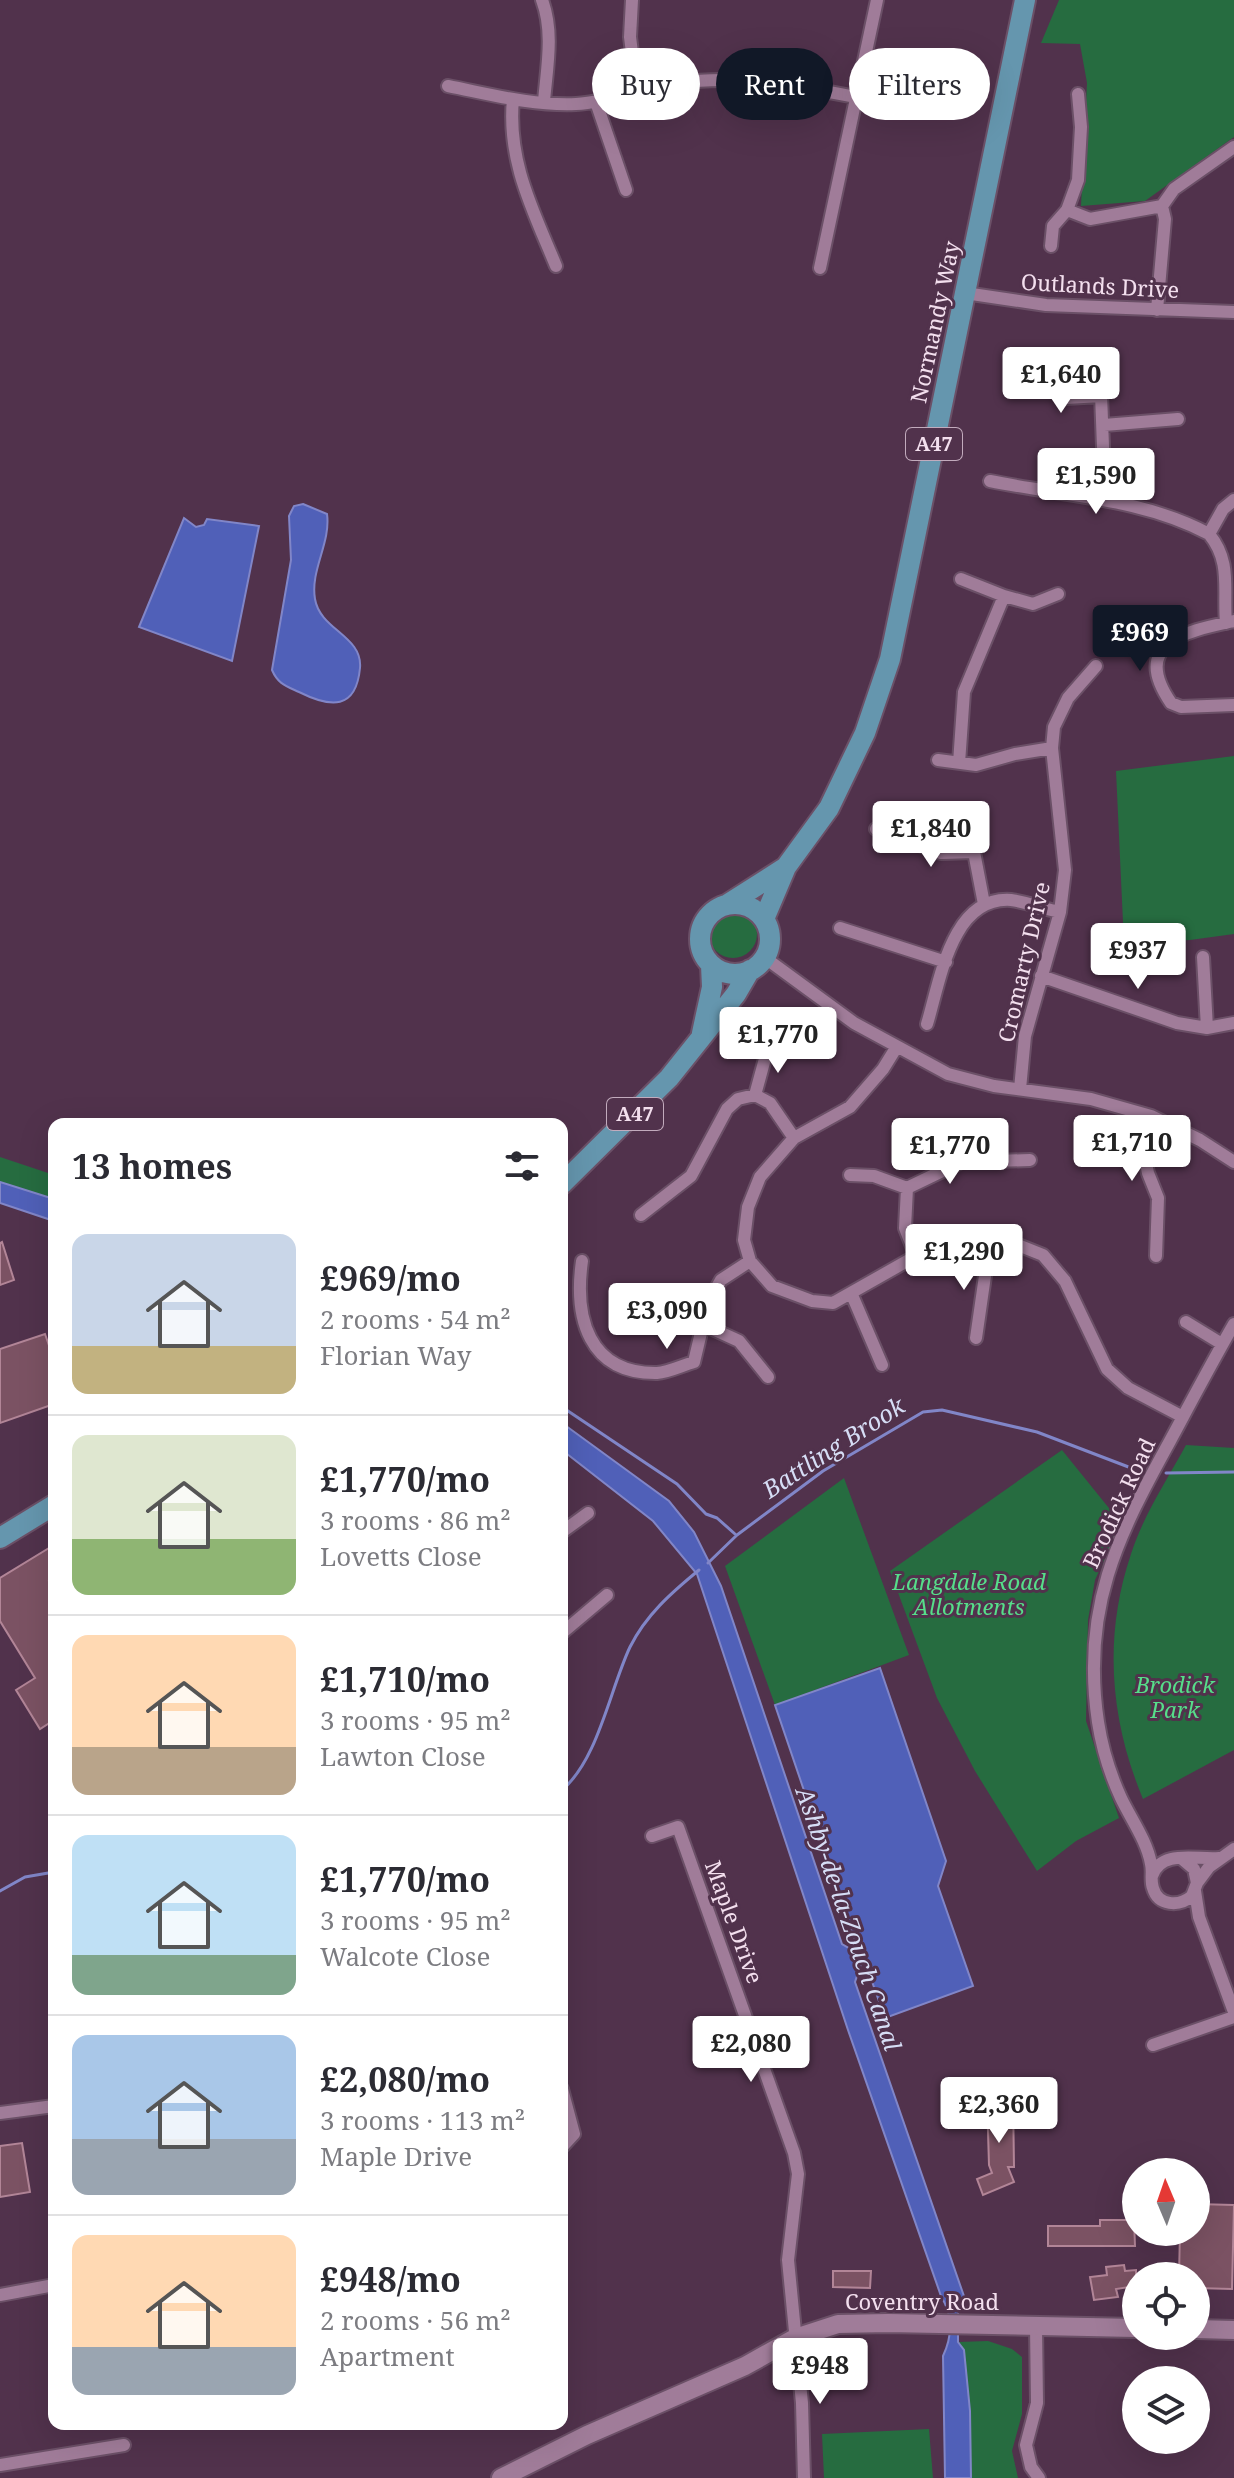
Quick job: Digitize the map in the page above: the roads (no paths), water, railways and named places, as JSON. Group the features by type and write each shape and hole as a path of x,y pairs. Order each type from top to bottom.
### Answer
{"main road":[{"name":"Normandy Way","path":"764,919 786,867 829,808 865,733 890,659 1025,0"},
{"name":"Normandy Way","path":"728,904 786,867"},
{"path":"728,904 749,906 764,919 770,938 757,964 730,973 711,965 704,956 699,934 709,914 728,904"},
{"name":"A47","path":"568,1178 669,1078 757,964"},
{"name":"A47","path":"701,1037 712,987 711,965"},
{"path":"0,1538 48,1509"},
{"name":"Coventry Road","path":"501,2478 587,2435 745,2366 795,2338 838,2324 1122,2328"},
{"path":"1210,2329 1234,2330"}],"street":[{"path":"542,0 549,18 544,101"},
{"path":"631,48 632,0"},
{"path":"868,48 877,0"},
{"path":"700,83 720,80 785,84 849,96"},
{"path":"448,86 513,99 572,104 592,102"},
{"path":"1051,246 1053,226 1067,210 1078,180 1081,127 1078,94"},
{"path":"513,99 511,124 514,157 523,190 556,266"},
{"path":"602,120 626,190"},
{"path":"820,268 851,120"},
{"path":"1067,210 1090,219 1162,206 1174,189 1234,147"},
{"path":"1157,310 1165,219 1162,206"},
{"name":"Outlands Drive","path":"965,293 1046,305 1234,312"},
{"path":"1100,368 1105,499"},
{"path":"1035,379 1065,398 1102,396"},
{"path":"1104,425 1178,419"},
{"path":"990,481 1053,494 1105,499 1189,523 1209,534 1220,547 1225,565 1230,622 1185,632 1171,641 1159,656 1158,676 1171,703 1181,707 1234,705"},
{"path":"1209,534 1223,509 1234,500"},
{"path":"961,579 1033,604 1058,594"},
{"path":"959,763 964,692 1004,596"},
{"name":"Cromarty Drive","path":"1020,1089 1025,1036 1060,912 1065,870 1052,748 1054,727 1068,698 1096,666"},
{"path":"938,760 976,765 1052,748"},
{"path":"971,822 984,904"},
{"path":"876,829 941,853 974,852"},
{"path":"927,1024 946,962 962,925 984,904 1010,900 1060,912"},
{"path":"840,928 946,962"},
{"path":"1203,957 1207,1028"},
{"path":"757,964 802,988 896,1048 948,1074 1091,1099 1151,1116 1200,1140 1234,1162"},
{"path":"1041,976 1177,1023 1207,1028 1234,1023"},
{"path":"755,1095 766,1055 775,1044"},
{"path":"896,1048 883,1069 850,1107 794,1138 760,1177 748,1207 744,1240 750,1261 772,1286 812,1301 833,1303 852,1295 916,1256 1018,1245 1043,1255 1065,1281 1107,1369 1128,1388 1183,1417"},
{"path":"641,1215 691,1176 706,1142 727,1109 738,1099 755,1095 770,1103 794,1138"},
{"path":"1151,1116 1142,1144 1148,1173 1158,1198 1156,1256"},
{"path":"850,1175 874,1176 907,1188 961,1162 1030,1160"},
{"path":"907,1188 905,1228 916,1256"},
{"path":"976,1338 986,1269 985,1247"},
{"path":"582,1261 579,1286 581,1317 593,1344 620,1366 658,1373 694,1362 708,1303 721,1280 750,1261"},
{"path":"852,1295 882,1365"},
{"path":"1186,1322 1222,1344"},
{"name":"Brodick Road","path":"1151,1877 1147,1850 1119,1794 1106,1759 1098,1723 1095,1630 1099,1599 1115,1549 1234,1324"},
{"path":"704,1325 739,1341 768,1377"},
{"path":"568,1528 588,1513"},
{"path":"568,1628 607,1595"},
{"name":"Maple Drive","path":"652,1836 678,1827 794,2153 798,2174 788,2260 795,2338"},
{"path":"1219,1858 1162,1861 1151,1877 1154,1892 1172,1904 1185,1901 1219,1858 1234,1849"},
{"name":"Brodick Road","path":"1147,1850 1162,1861"},
{"path":"1153,2045 1234,2015 1232,1997 1199,1917 1194,1869 1181,1858"},
{"path":"1185,1901 1199,1917"},
{"path":"0,2113 48,2107"},
{"path":"568,2112 574,2134 568,2141"},
{"path":"0,2295 48,2286"},
{"path":"1036,2326 1037,2403 1026,2445 1031,2467 1039,2478"},
{"path":"795,2338 802,2403 804,2478"},
{"path":"0,2465 124,2445"}],"water":[{"path":"303,504 327,514 326,535 314,588 318,610 355,648 359,657 358,682 353,692 340,702 321,701 290,688 280,682 272,670 291,560 289,516 294,506"},
{"path":"184,518 196,527 204,525 207,519 259,526 232,661 139,627"},
{"path":"0,1182 48,1197 48,1219 0,1203"},
{"name":"Ashby-de-la-Zouch Canal","path":"568,1427 669,1501 694,1532 721,1586 842,1944 863,1954 855,1941 775,1705 880,1668 946,1861 938,1886 973,1986 885,2018 865,1962 861,1964 855,1982 966,2302 966,2306 958,2309 958,2342 964,2350 970,2411 971,2478 945,2478 943,2356 950,2333 948,2311 848,2030 697,1574 653,1521 568,1455"}],"waterway":[{"name":"Battling Brook","path":"708,1563 737,1535 823,1471 923,1412 942,1410 1037,1432 1139,1471"},
{"path":"568,1411 677,1484 706,1514 717,1518 735,1534"},
{"name":"Battling Brook","path":"1166,1473 1234,1472"},
{"path":"568,1784 594,1743 636,1635 660,1605 699,1570"},
{"path":"0,1891 25,1877 48,1873"}],"park label":[{"name":"Langdale Road Allotments","path":"969,1594"},
{"name":"Brodick Park","path":"1175,1698"}]}
